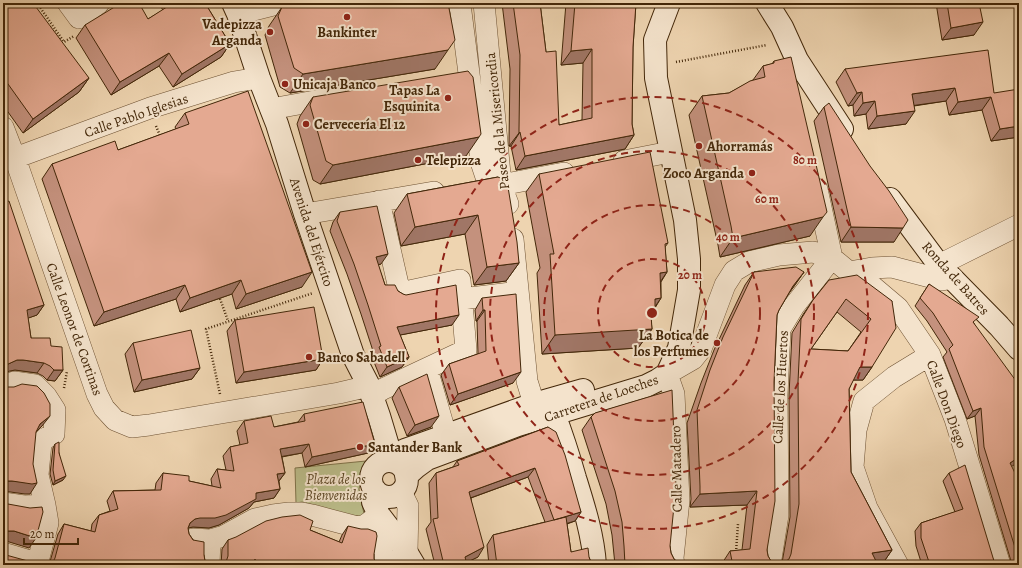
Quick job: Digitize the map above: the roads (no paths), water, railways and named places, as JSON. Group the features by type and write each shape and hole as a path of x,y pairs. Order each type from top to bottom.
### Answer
{"street":[{"path":"68,3 79,18 99,3"},
{"path":"236,8 281,3"},
{"name":"Paseo de la Misericordia","path":"459,3 462,12 462,76 476,126 482,164 510,212 528,381 534,404"},
{"name":"Paseo de la Misericordia","path":"484,3 494,184"},
{"name":"Carretera de Loeches","path":"398,473 416,467 427,459 518,425 646,386 667,374 679,348 689,290 689,259 685,220 648,79 646,41 653,3"},
{"name":"Carretera de Loeches","path":"398,473 405,450 534,404 635,376 649,371 659,362 668,343 676,263 674,222 666,184 666,152 656,78 655,40 669,3"},
{"path":"767,3 782,27 797,60 853,146"},
{"name":"Avenida del Ejército","path":"236,8 259,78 277,124 305,214 353,355 380,416 388,446 398,473"},
{"path":"797,60 797,92"},
{"name":"Calle Pablo Iglesias","path":"15,158 150,108 234,82 259,78"},
{"path":"271,109 355,94"},
{"name":"Calle Leonor de Cortinas","path":"3,127 97,394 104,408 115,420 132,426 149,425 339,393 383,389 466,350 462,299"},
{"path":"605,164 666,152"},
{"path":"305,214 456,188 494,184 582,169"},
{"path":"813,174 832,258"},
{"name":"Ronda de Batres","path":"880,186 946,271 999,326 1019,350"},
{"path":"379,202 400,293 460,280 462,299 518,292"},
{"path":"849,272 872,268 892,267 942,280 946,271 1019,225"},
{"path":"667,374 693,359 701,349 725,285 734,271 749,262 779,255 813,252 832,258"},
{"name":"Calle Don Diego","path":"832,258 849,272 872,286 898,308 930,355 955,419 996,564"},
{"name":"Calle de los Huertos","path":"770,565 778,515 777,395 780,329 794,306 832,258"},
{"path":"898,565 867,508 853,467 856,430 864,401 894,377 930,355"},
{"path":"427,369 446,435"},
{"name":"Calle Matadero","path":"667,374 674,394 679,500 673,558 674,565"},
{"path":"3,386 14,382 35,385 46,396 55,410 54,434 46,438 41,443 38,475 48,523 37,564 3,554"},
{"path":"554,414 587,517 595,557 595,565"},
{"path":"379,565 382,546 378,515 373,502 374,490 370,477 374,468 380,462 398,473 408,506 404,561"},
{"path":"374,490 384,496 390,497 396,495 398,473"},
{"path":"3,503 24,506 45,505"},
{"path":"209,565 202,539 224,536 255,519 273,515 302,513 357,527 364,526 378,515"},
{"path":"378,515 392,530 404,561"}],"place":[{"name":"Bankinter","path":"347,17"},
{"name":"Vadepizza Arganda","path":"270,32"},
{"name":"Unicaja Banco","path":"285,84"},
{"name":"Tapas La Esquinita","path":"448,98"},
{"name":"Cervecería El 12","path":"306,124"},
{"name":"Ahorramás","path":"699,146"},
{"name":"Telepizza","path":"418,160"},
{"name":"Zoco Arganda","path":"752,173"},
{"name":"La Botica de los Perfumes","path":"717,343"},
{"name":"Banco Sabadell","path":"309,357"},
{"name":"Santander Bank","path":"360,447"}],"park label":[{"name":"Plaza de los Bienvenidas","path":"336,488"}]}
